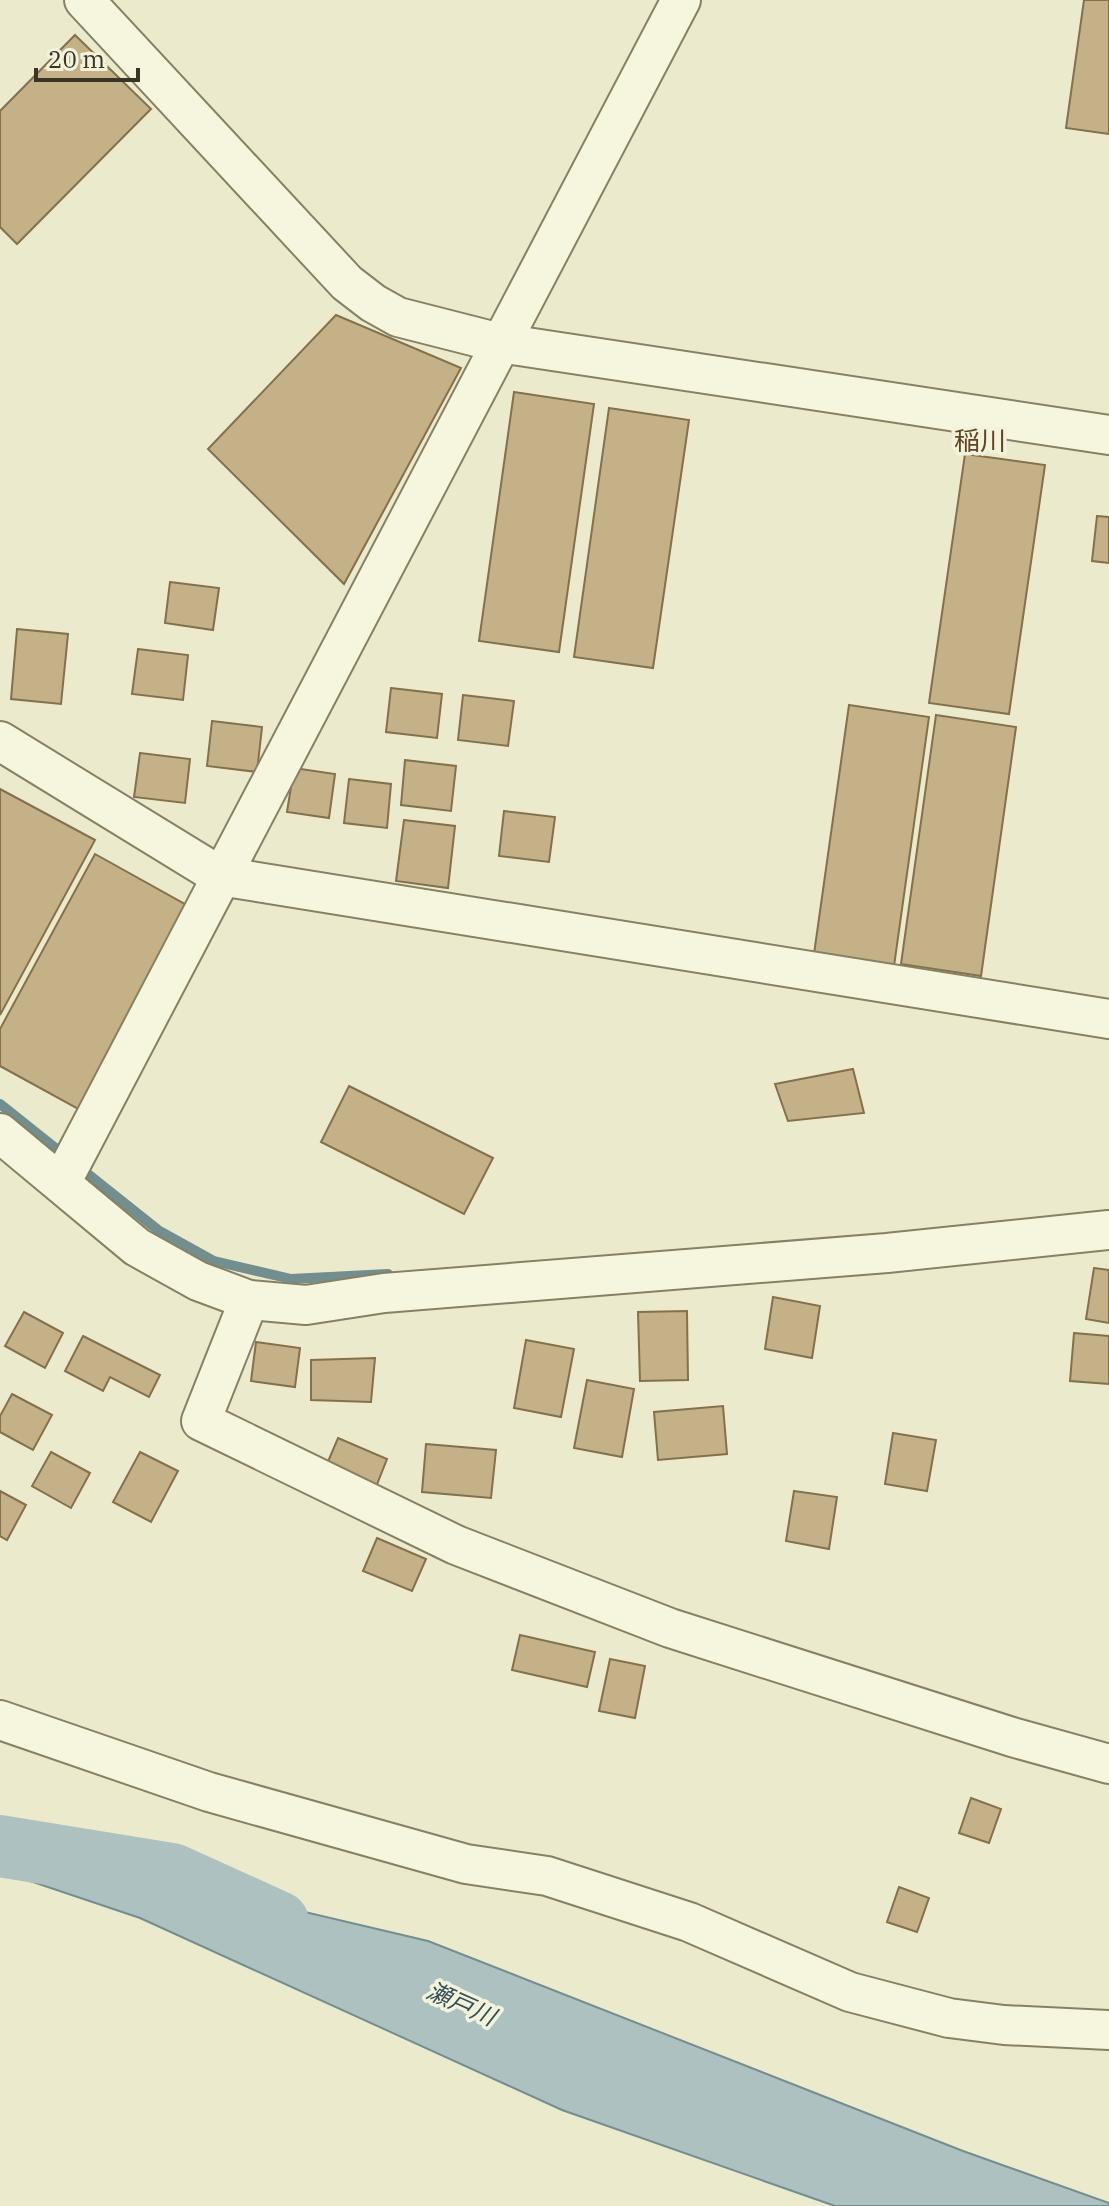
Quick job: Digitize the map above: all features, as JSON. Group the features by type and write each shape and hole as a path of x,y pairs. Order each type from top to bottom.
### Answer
{"street":[{"path":"84,0 347,283 398,317 500,343 1109,435"},
{"path":"61,1183 681,0"},
{"path":"0,741 220,876 1109,1019"},
{"path":"0,1133 137,1247 198,1281 249,1300 306,1305 384,1293 887,1253 1109,1230"},
{"path":"249,1300 201,1421 456,1545 655,1622 997,1732 1109,1764"},
{"path":"0,1720 209,1792 466,1864 547,1876 689,1922 850,1992 949,2018 1004,2025 1109,2030"}],"water":[{"path":"0,1822 84,1860 428,1941 963,2151 1109,2203 1109,2206 835,2206 562,2110 140,1918 0,1871"}],"building":[{"path":"1084,0 1109,0 1109,134 1066,128"},
{"path":"75,35 151,109 17,244 0,227 0,111"},
{"path":"336,315 461,368 344,584 208,449"},
{"path":"514,392 594,404 559,652 479,641"},
{"path":"609,408 689,420 653,668 574,657"},
{"path":"965,454 1045,465 1009,714 929,703"},
{"path":"1097,516 1109,517 1109,563 1092,561"},
{"path":"170,582 219,588 213,630 165,623"},
{"path":"17,629 68,634 61,704 11,699"},
{"path":"138,649 188,655 183,700 132,694"},
{"path":"391,688 442,694 437,738 386,732"},
{"path":"463,695 514,701 508,746 458,740"},
{"path":"849,705 929,717 894,966 814,954"},
{"path":"936,715 1016,727 981,976 901,964"},
{"path":"212,721 262,727 257,772 207,766"},
{"path":"140,753 190,759 185,803 134,797"},
{"path":"405,760 456,766 451,811 401,805"},
{"path":"294,768 335,774 329,818 287,812"},
{"path":"349,779 391,784 387,828 344,823"},
{"path":"0,789 95,840 0,1015"},
{"path":"504,811 555,817 549,862 499,856"},
{"path":"404,820 455,826 448,888 396,881"},
{"path":"95,854 190,907 80,1110 0,1066 0,1029"},
{"path":"853,1069 864,1113 788,1121 775,1084"},
{"path":"349,1086 493,1158 464,1214 321,1142"},
{"path":"1094,1268 1109,1270 1109,1323 1086,1319"},
{"path":"773,1297 820,1306 812,1358 765,1349"},
{"path":"687,1311 688,1380 640,1381 638,1312"},
{"path":"24,1312 63,1333 45,1368 5,1346"},
{"path":"1074,1333 1109,1336 1109,1384 1070,1381"},
{"path":"83,1336 160,1375 149,1397 110,1377 103,1391 65,1371"},
{"path":"526,1340 574,1349 561,1417 514,1408"},
{"path":"256,1342 300,1348 295,1387 251,1381"},
{"path":"375,1358 371,1402 311,1400 311,1360"},
{"path":"587,1380 634,1389 622,1457 574,1448"},
{"path":"12,1394 52,1415 33,1450 0,1432 0,1416"},
{"path":"723,1406 727,1454 658,1460 654,1412"},
{"path":"893,1433 936,1440 927,1491 885,1484"},
{"path":"338,1438 387,1459 374,1492 324,1471"},
{"path":"426,1444 496,1450 491,1498 422,1492"},
{"path":"51,1452 90,1473 71,1508 32,1486"},
{"path":"140,1452 178,1471 151,1522 113,1502"},
{"path":"0,1491 26,1505 7,1540 0,1536"},
{"path":"794,1491 837,1497 829,1549 786,1541"},
{"path":"377,1538 426,1559 412,1591 363,1571"},
{"path":"520,1635 595,1652 587,1687 512,1670"},
{"path":"610,1659 645,1666 635,1718 599,1711"},
{"path":"971,1798 1001,1809 989,1843 959,1833"},
{"path":"899,1887 929,1898 917,1932 887,1922"}],"waterway":[{"path":"0,1104 158,1230 214,1261 291,1279 388,1274"},
{"name":"瀬戸川","path":"0,1846 172,1874 278,1922"}],"district":[{"name":"稲川","path":"980,441"}]}
